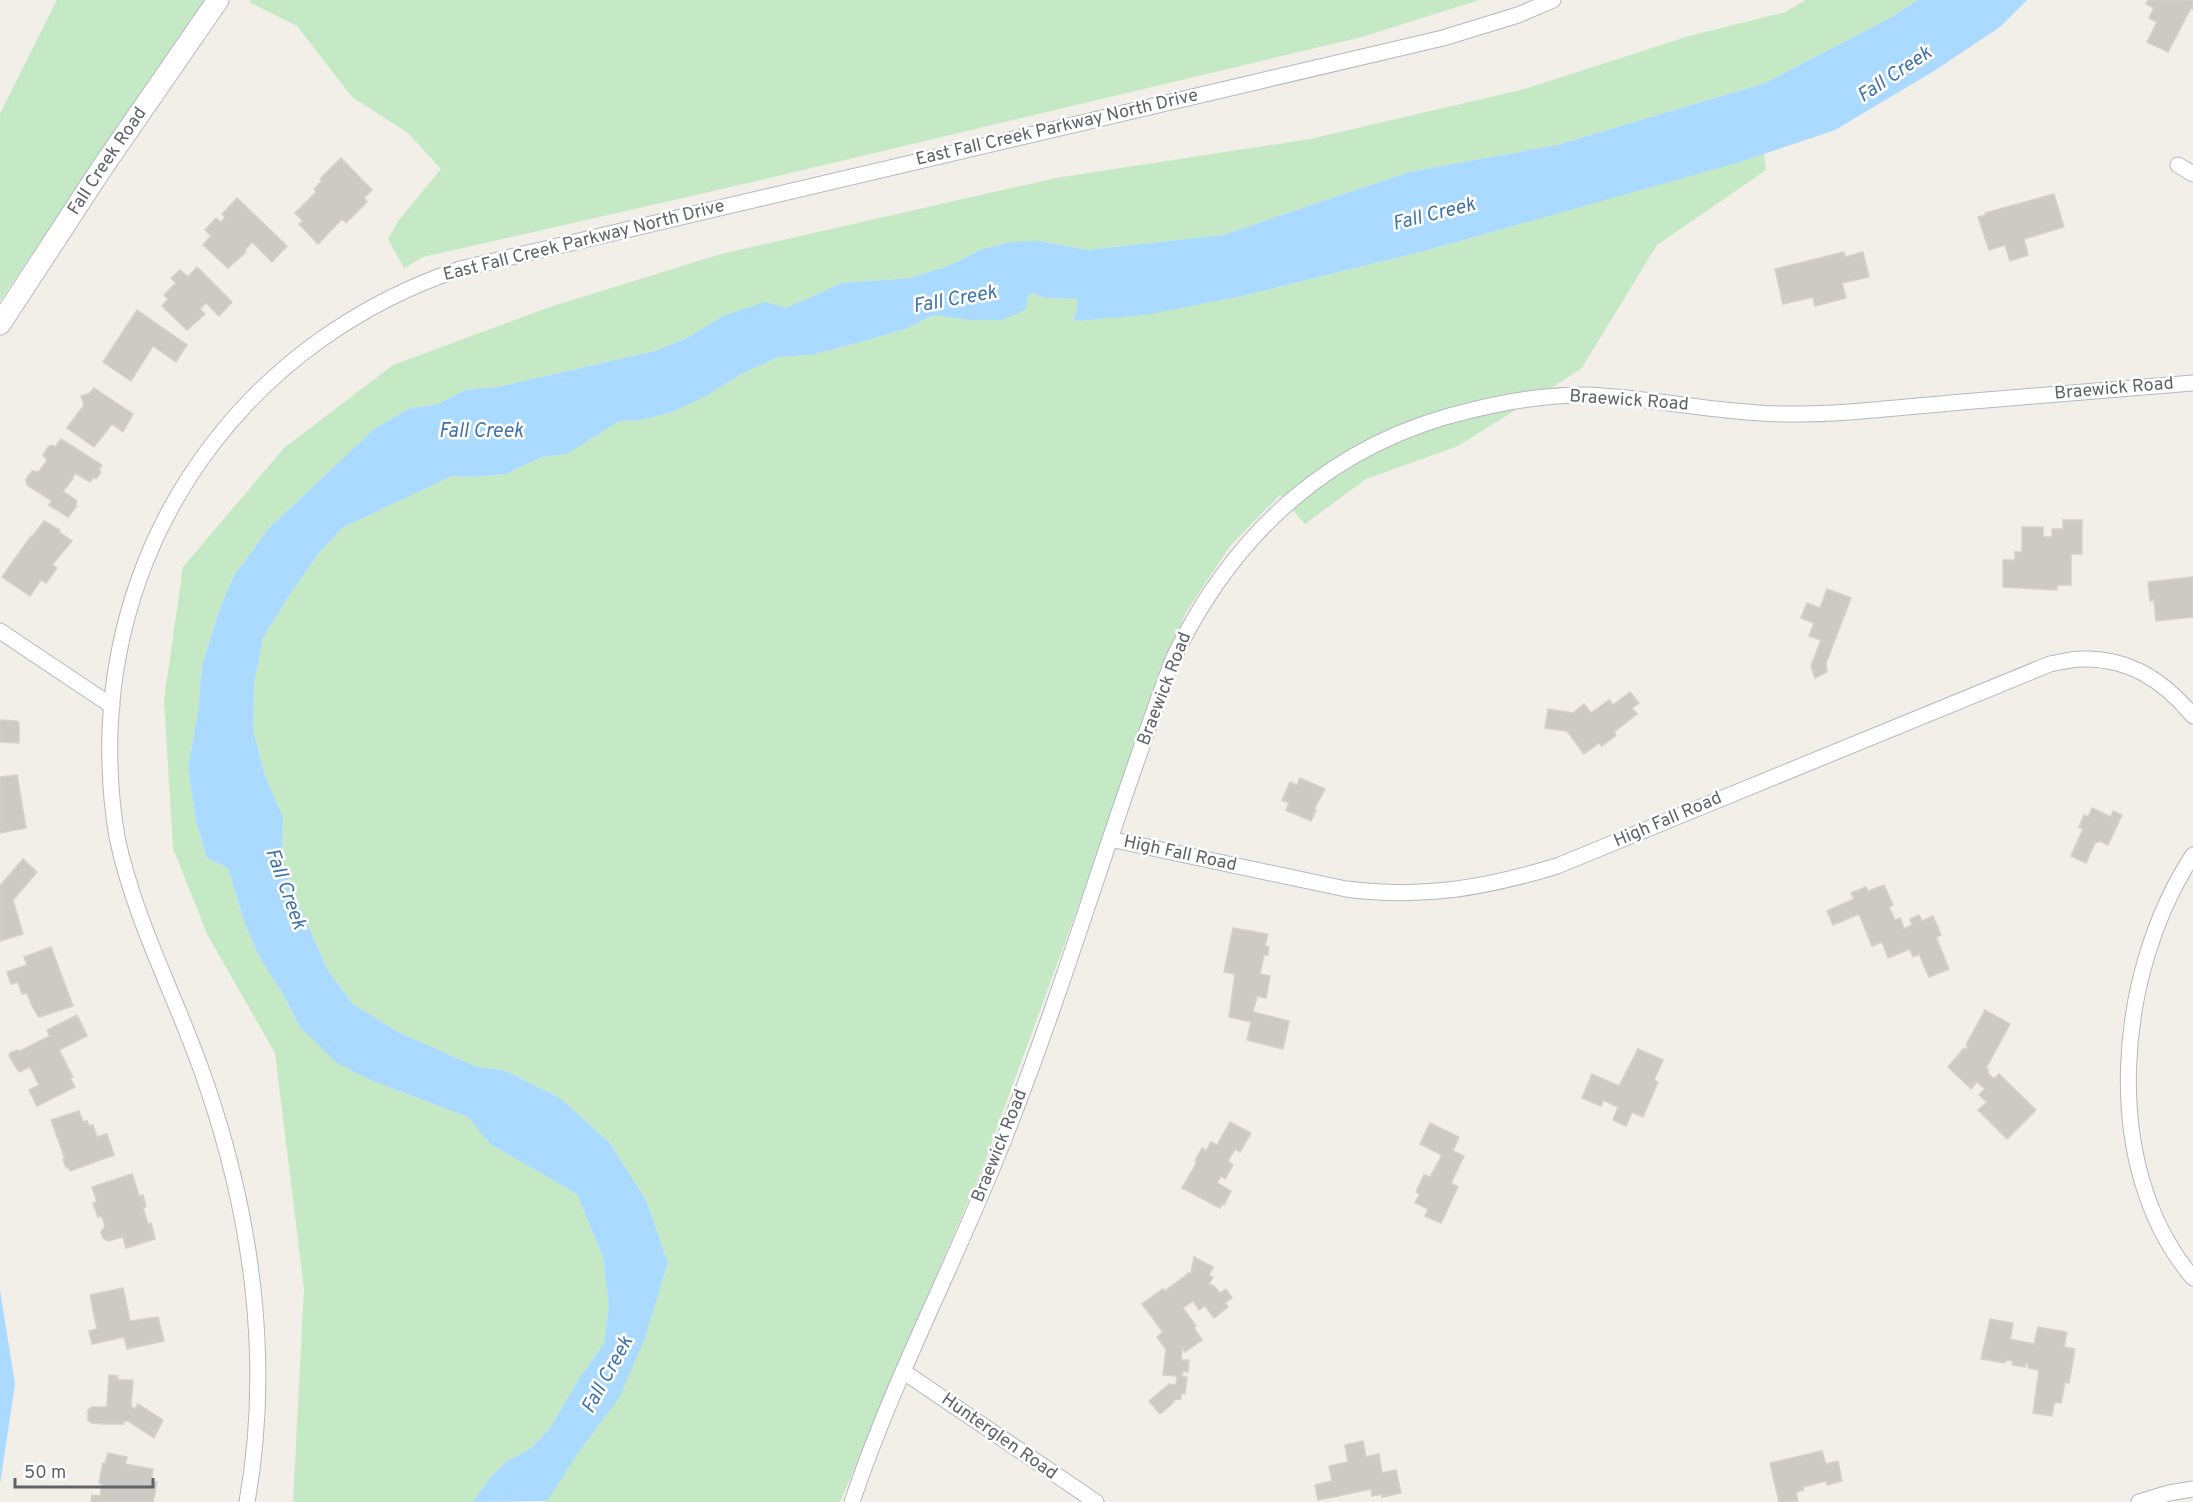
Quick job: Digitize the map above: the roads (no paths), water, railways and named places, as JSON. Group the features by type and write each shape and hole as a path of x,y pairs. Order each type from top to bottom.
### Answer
{"main road":[{"name":"Fall Creek Road","path":"0,324 115,148 218,0"}],"street":[{"name":"East Fall Creek Parkway North Drive","path":"247,1502 255,1436 257,1363 248,1244 235,1177 206,1081 139,917 125,871 116,829 111,789 112,706 115,674 122,638 138,582 155,537 195,467 233,417 266,383 303,352 340,326 392,297 448,273 494,260 1443,38 1518,15 1553,0"},
{"path":"2178,165 2193,174"},
{"name":"Braewick Road","path":"852,1502 871,1450 1009,1128 1174,657 1206,597 1252,537 1289,501 1344,461 1389,437 1461,411 1502,402 1555,396 1607,396 1780,414 1867,411 2193,382"},
{"path":"0,631 112,706"},
{"name":"High Fall Road","path":"1110,839 1346,889 1380,892 1449,891 1500,883 1557,866 2050,664 2084,659 2125,666 2164,686 2193,716"},
{"path":"2193,855 2159,919 2141,976 2132,1027 2129,1079 2134,1140 2145,1190 2162,1232 2175,1255 2193,1278"},
{"name":"Hunterglen Road","path":"904,1372 1096,1502"},
{"path":"2139,1502 2193,1489"}],"water":[{"name":"Fall Creek","path":"1918,0 2027,0 2000,27 1934,71 1835,130 1743,161 1428,250 1243,296 1145,315 1074,321 1078,299 1046,298 1033,293 1028,297 1025,310 1002,320 969,320 934,315 906,329 854,344 811,355 778,357 739,375 708,395 675,411 642,420 620,421 567,454 542,457 506,474 474,477 452,476 342,528 319,553 263,638 254,684 253,729 265,776 283,817 282,865 327,969 353,1004 398,1032 477,1067 504,1070 560,1098 610,1143 647,1202 668,1263 645,1338 619,1398 578,1453 547,1501 473,1502 489,1479 506,1462 531,1448 550,1428 580,1377 604,1344 609,1307 603,1257 577,1194 490,1144 468,1117 370,1080 337,1063 300,1027 283,994 260,958 245,924 228,868 207,858 196,821 188,767 198,712 202,666 218,614 233,577 269,528 373,430 408,409 438,404 465,390 497,387 655,351 689,337 723,316 765,302 786,308 842,283 910,278 948,266 980,250 1011,242 1039,241 1087,250 1223,235 1409,172 1557,145 1765,83 1888,19"},
{"path":"0,1290 15,1384 0,1484"}]}
